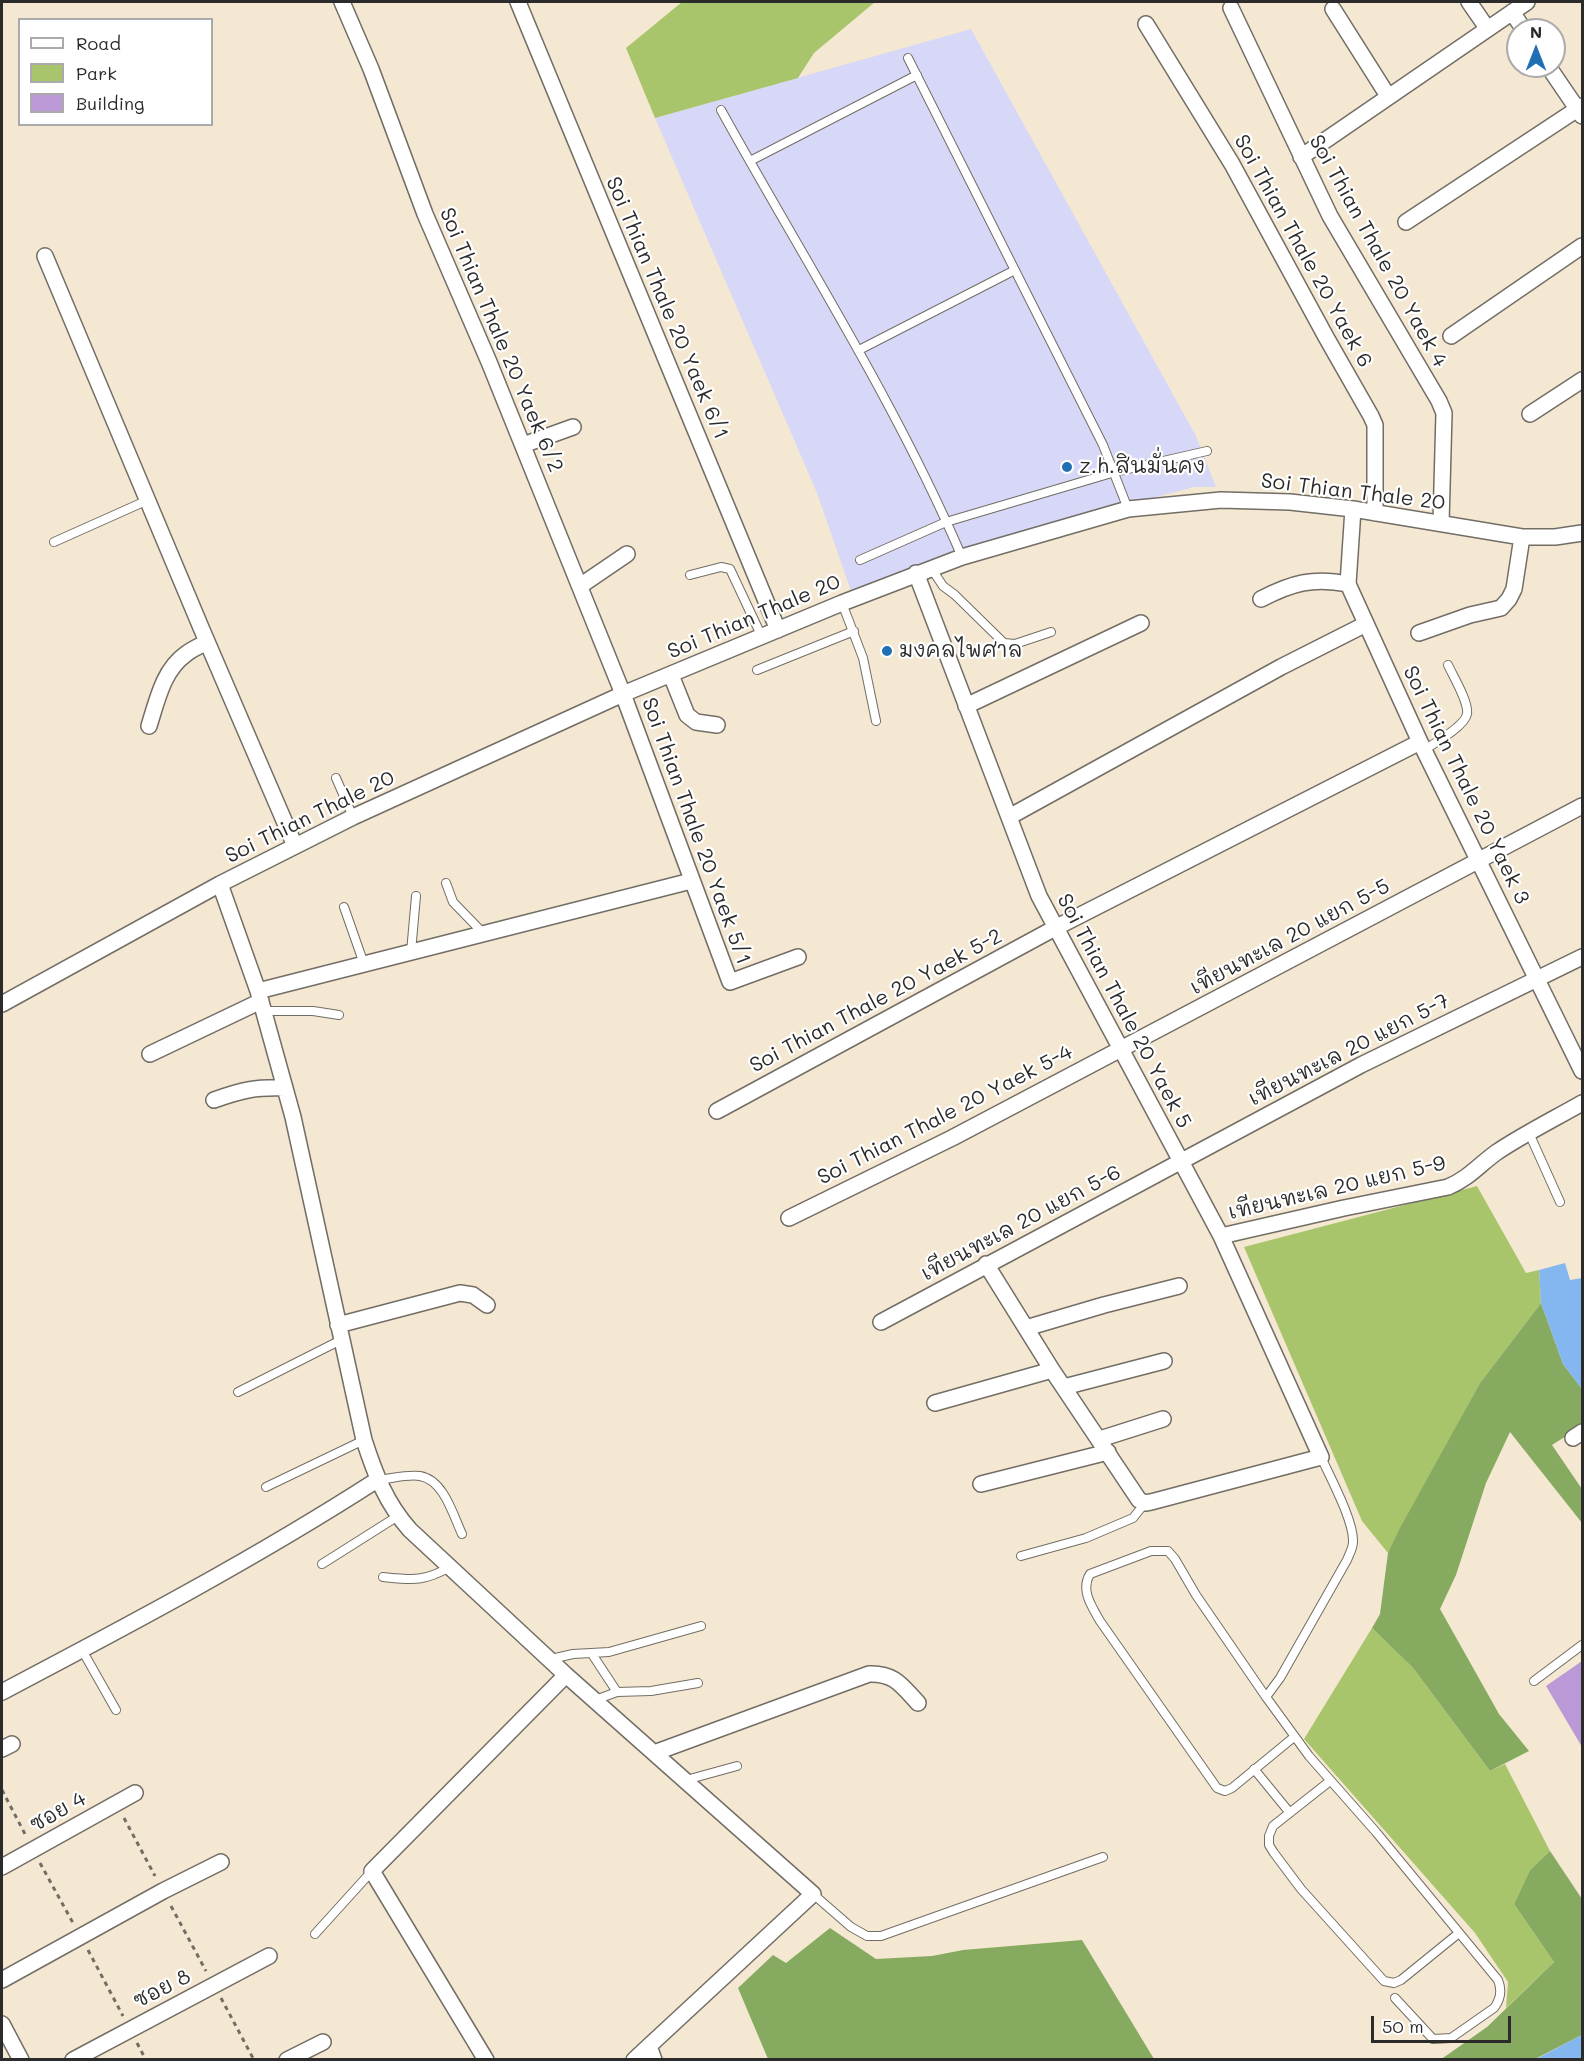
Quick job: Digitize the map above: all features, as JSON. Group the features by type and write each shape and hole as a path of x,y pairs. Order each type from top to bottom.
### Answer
{"street":[{"name":"Soi Thian Thale 20 Yaek 6/2","path":"342,2 371,69 425,214 524,446 623,694"},
{"name":"Soi Thian Thale 20 Yaek 6/1","path":"518,2 777,630"},
{"path":"1469,2 1487,27"},
{"path":"1301,157 1487,27 1527,2"},
{"name":"Soi Thian Thale 20 Yaek 4","path":"1231,8 1330,216 1444,412 1441,523"},
{"path":"1333,9 1388,96"},
{"path":"1512,12 1516,18"},
{"name":"Soi Thian Thale 20 Yaek 6","path":"1146,24 1232,164 1376,425 1375,513"},
{"path":"1406,222 1581,110 1557,78"},
{"path":"1451,336 1582,246"},
{"path":"45,256 295,846"},
{"path":"1530,414 1582,380"},
{"path":"524,446 573,427"},
{"name":"Soi Thian Thale 20","path":"2,1004 220,884 353,817 623,694 916,573 962,557 1128,509 1221,500 1290,502 1353,509 1522,537 1555,537 1582,533"},
{"name":"Soi Thian Thale 20 Yaek 3","path":"1353,509 1348,584 1422,746 1582,1071"},
{"path":"1419,633 1470,615 1501,608 1514,589 1522,537"},
{"path":"580,586 627,554"},
{"name":"Soi Thian Thale 20 Yaek 5","path":"916,573 1035,886 1055,928 1221,1236 1321,1457"},
{"path":"1261,599 1287,586 1321,581 1348,584"},
{"path":"966,706 1141,623"},
{"path":"1009,817 1281,667 1366,624"},
{"path":"149,726 170,670 185,654 207,642"},
{"path":"671,675 687,715 696,722 717,725"},
{"name":"Soi Thian Thale 20 Yaek 5/1","path":"623,694 730,982 798,957"},
{"name":"Soi Thian Thale 20 Yaek 5-2","path":"717,1110 1055,928 1422,746"},
{"name":"เทียนทะเล 20 แยก 5-5","path":"1120,1050 1582,806"},
{"path":"150,1054 261,1001 364,964 691,881"},
{"path":"220,884 261,1001 293,1117 364,1440 377,1480 398,1516 566,1675 813,1894 651,2053 634,2060"},
{"name":"เทียนทะเล 20 แยก 5-7","path":"1180,1161 1361,1065 1582,957"},
{"name":"Soi Thian Thale 20 Yaek 5-4","path":"789,1218 952,1138 1120,1050"},
{"path":"214,1100 244,1089 285,1088"},
{"name":"เทียนทะเล 20 แยก 5-9","path":"1221,1236 1448,1187 1461,1181 1490,1156 1582,1103"},
{"name":"เทียนทะเล 20 แยก 5-6","path":"881,1322 1180,1161"},
{"path":"986,1264 1129,1487 1144,1503 1321,1457"},
{"path":"1026,1328 1179,1286"},
{"path":"340,1333 460,1293 473,1295 486,1305"},
{"path":"1064,1387 1164,1361"},
{"path":"935,1403 1052,1370"},
{"path":"981,1484 1104,1445 1163,1419"},
{"path":"2,1692 315,1520 377,1480"},
{"path":"654,1753 869,1674 891,1677 918,1703"},
{"path":"486,2060 372,1871 566,1675"},
{"name":"ซอย 4","path":"2,1867 135,1793"},
{"path":"2,1980 163,1891 221,1863"},
{"name":"ซอย 8","path":"73,2060 269,1956"},
{"path":"2,2024 21,2060"},
{"path":"287,2060 322,2042"}],"lane":[{"path":"908,58 1103,444 1128,509"},
{"path":"750,161 916,75"},
{"path":"721,110 859,350 962,557"},
{"path":"859,350 1015,270"},
{"path":"860,560 946,522 1115,472 1207,451"},
{"path":"54,542 148,500"},
{"path":"690,575 721,567 730,569 762,637"},
{"path":"931,568 943,586 1004,644 1015,644 1051,632"},
{"path":"842,603 854,631 867,674 876,721"},
{"path":"757,670 854,631"},
{"path":"1422,746 1448,734 1463,721 1467,714 1466,704 1448,665"},
{"path":"336,778 353,817"},
{"path":"446,883 453,902 483,934"},
{"path":"411,952 416,897"},
{"path":"344,907 364,964"},
{"path":"261,1001 296,1010 339,1015"},
{"path":"1529,1133 1560,1202"},
{"path":"238,1392 340,1333"},
{"path":"266,1487 364,1440"},
{"path":"1266,1697 1280,1678 1347,1560 1353,1543 1351,1528 1343,1506 1321,1457"},
{"path":"377,1480 419,1476 434,1481 443,1494 462,1534"},
{"path":"1021,1556 1086,1538 1133,1518 1144,1503"},
{"path":"322,1564 398,1516"},
{"path":"1294,1737 1232,1788 1225,1791 1218,1788 1100,1622 1086,1590 1086,1580 1090,1574 1150,1551 1168,1551 1175,1558 1196,1595 1294,1737 1498,1980 1500,1995 1494,2008 1450,2038 1440,2040 1433,2039 1395,1998"},
{"path":"383,1577 426,1579 450,1567"},
{"path":"549,1659 573,1654 609,1652 701,1626"},
{"path":"1534,1681 1582,1645"},
{"path":"82,1650 116,1710"},
{"path":"592,1654 617,1692"},
{"path":"595,1700 617,1692 651,1691 698,1683"},
{"path":"686,1780 737,1766"},
{"path":"1254,1769 1290,1813"},
{"path":"1330,1780 1273,1826 1269,1836 1269,1845 1301,1889 1384,1981 1394,1983 1401,1980 1459,1934"},
{"path":"813,1894 851,1927 867,1936 880,1936 1103,1857"},
{"path":"315,1934 372,1871"}],"path":[{"path":"117,1804 254,2060"}],"shaded area":[{"path":"971,29 1196,436 1216,487 1194,487 1029,531 851,591 817,493 655,118"}],"green space":[{"path":"682,2 875,2 814,53 798,78 655,118 626,48"},
{"path":"1477,1186 1526,1273 1539,1270 1541,1303 1480,1383 1388,1553 1362,1521 1244,1247"},
{"path":"1541,1303 1563,1364 1582,1389 1582,1426 1552,1445 1582,1489 1582,1523 1510,1432 1486,1483 1456,1575 1440,1609 1499,1714 1529,1751 1490,1771 1413,1668 1372,1628 1380,1614 1388,1553 1400,1528 1480,1383"},
{"path":"1372,1628 1413,1668 1490,1771 1505,1764 1550,1851 1530,1870 1514,1904 1554,1962 1506,2008 1508,1982 1475,1933 1304,1739"},
{"path":"1550,1851 1582,1899 1582,2035 1535,2059 1440,2060 1487,2027 1554,1962 1514,1904 1530,1870"},
{"path":"830,1928 876,1959 932,1956 963,1950 1082,1940 1154,2059 768,2059 738,1988 773,1955 786,1963"}],"water":[{"path":"1565,1263 1570,1280 1582,1278 1582,1389 1563,1364 1541,1303 1539,1270"},
{"path":"1582,2035 1582,2059 1536,2059"}],"building":[{"path":"1582,1661 1582,1747 1546,1686"}],"place":[{"name":"z.h.สินมั่นคง","path":"1067,467"},
{"name":"มงคลไพศาล","path":"887,651"}]}
